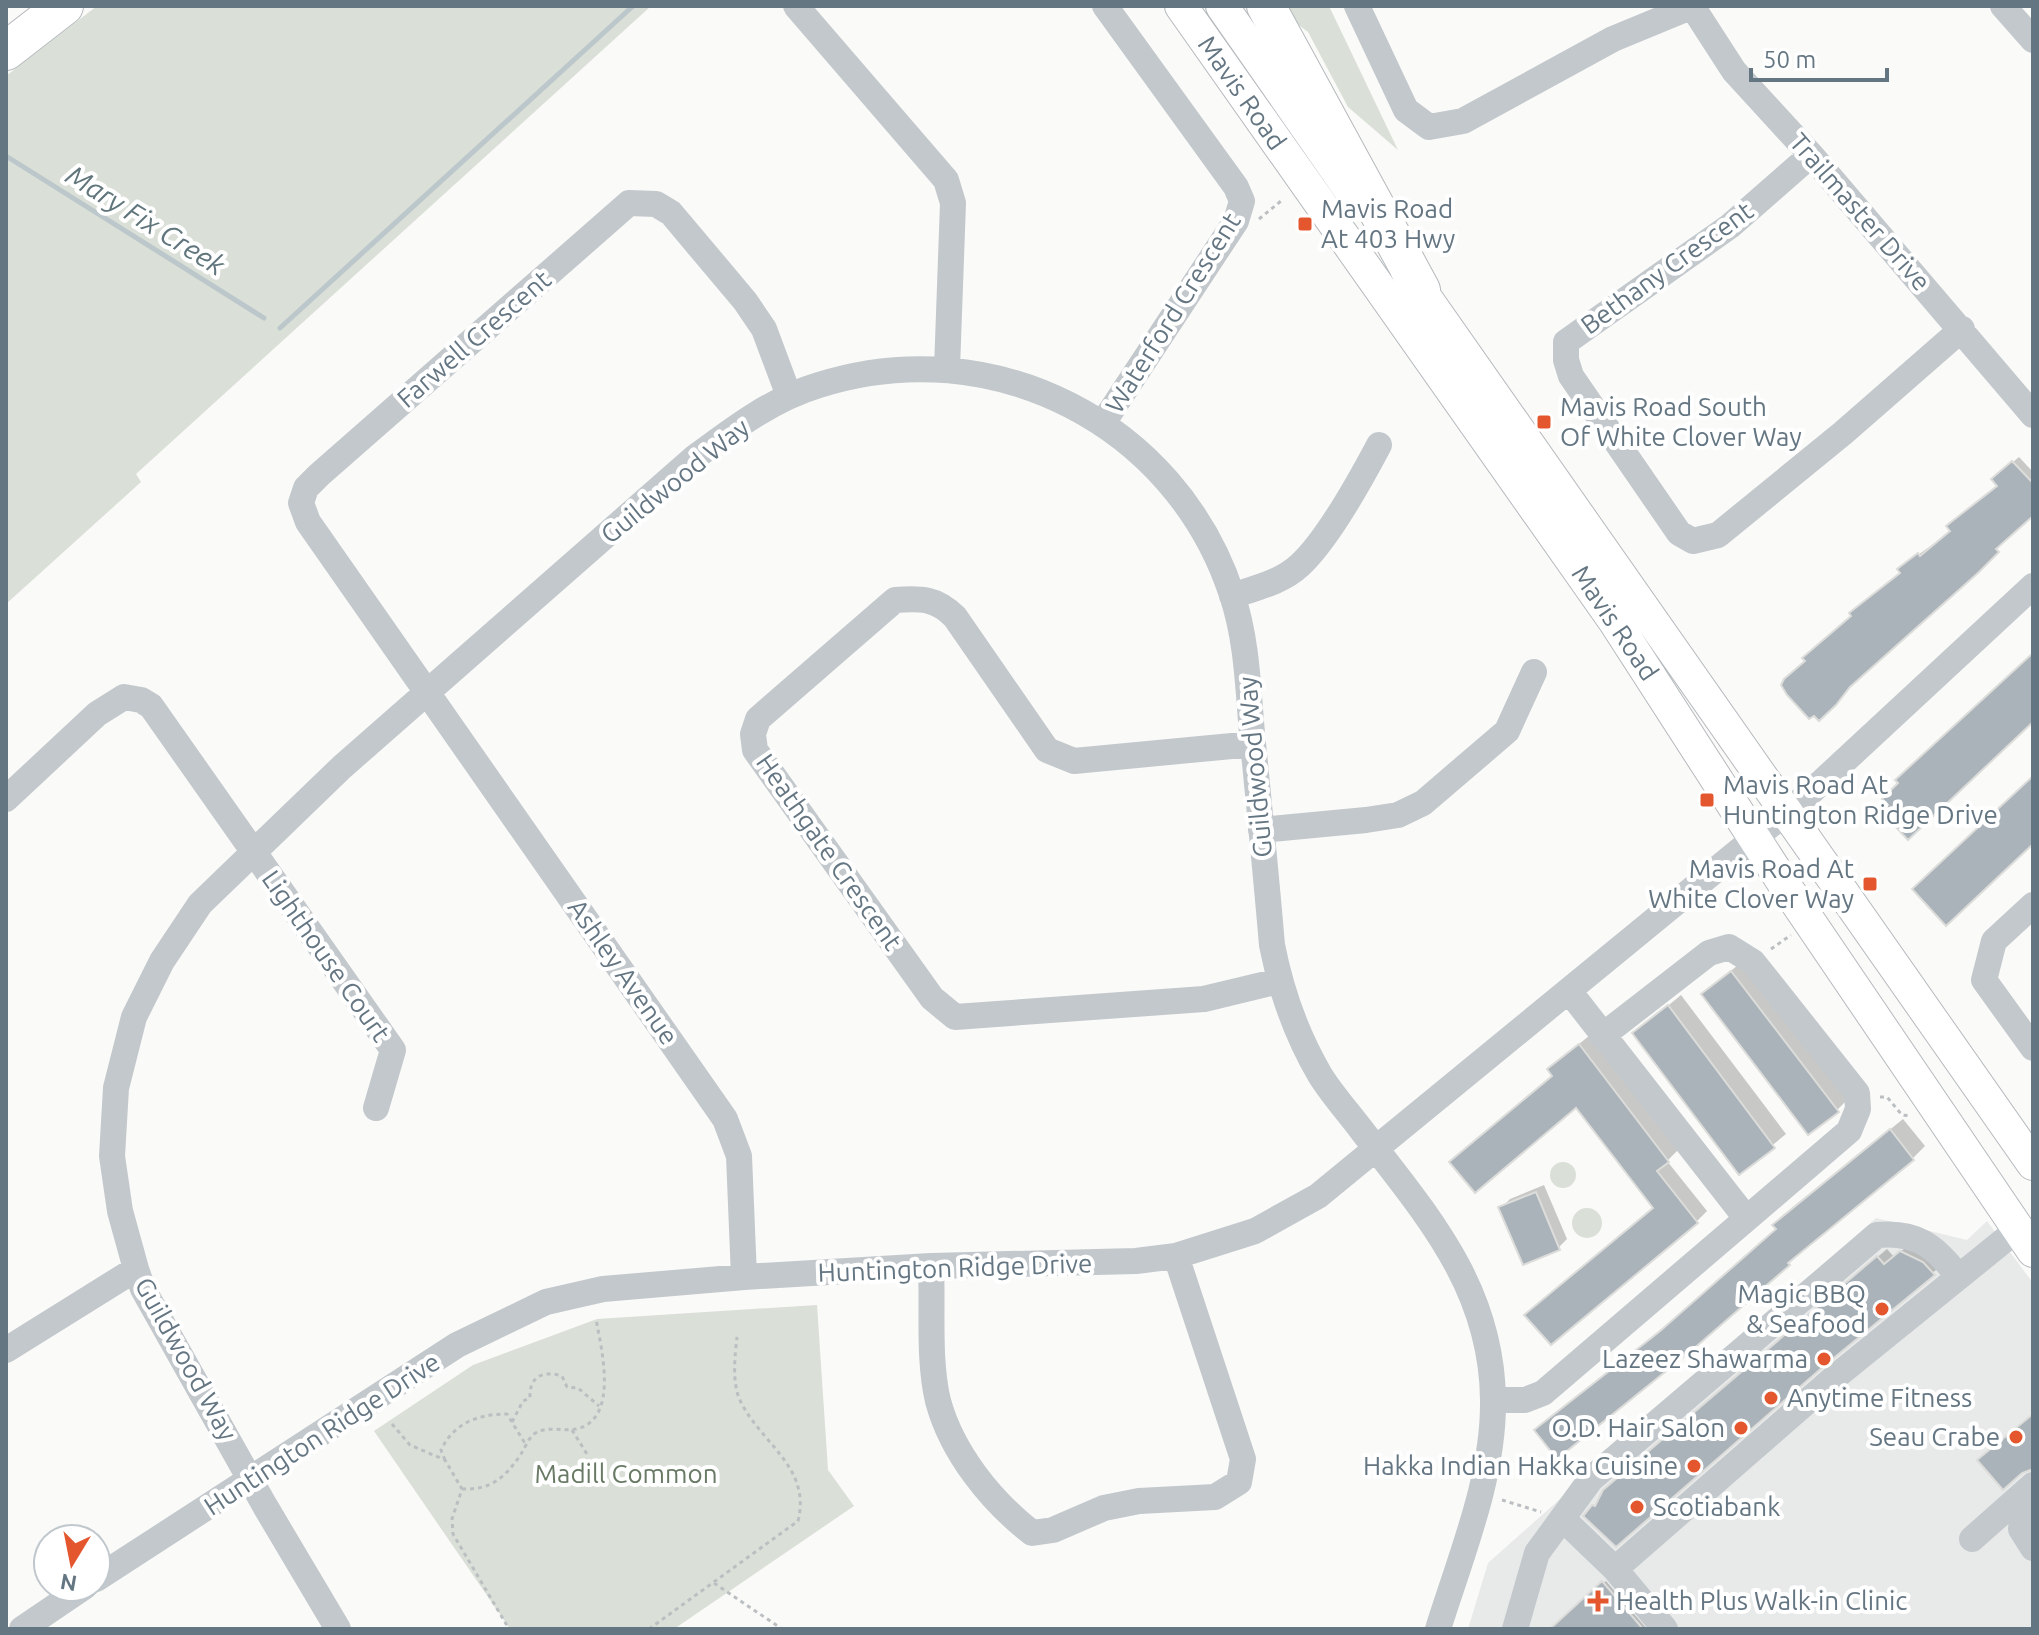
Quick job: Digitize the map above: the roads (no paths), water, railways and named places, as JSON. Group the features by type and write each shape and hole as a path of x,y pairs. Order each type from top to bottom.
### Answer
{"highway":[{"path":"6,51 64,6"},
{"path":"1266,6 1421,290"}],"main road":[{"name":"Mavis Road","path":"1181,6 1615,622 1755,839 2025,1240"},
{"name":"Mavis Road","path":"1222,6 2033,1164"}],"street":[{"path":"796,6 932,159 946,180 953,203 947,369"},
{"name":"Waterford Crescent","path":"1103,423 1236,221 1242,201 1236,187 1105,6"},
{"path":"1357,6 1406,110 1429,127 1463,121 1613,39 1692,6"},
{"name":"Trailmaster Drive","path":"1692,6 1734,71 1811,155 2033,415"},
{"path":"2003,6 2032,36"},
{"name":"Bethany Crescent","path":"1811,155 1730,226 1566,342 1571,376 1679,533 1693,541 1718,535 1843,433 1962,329"},
{"name":"Farwell Crescent","path":"429,694 308,522 301,503 306,488 629,203 656,204 671,213 745,301 764,329 789,396"},
{"name":"Guildwood Way","path":"338,1629 143,1289 136,1269 120,1211 112,1156 116,1088 134,1017 162,961 200,904 342,767 429,694 694,458 740,424 789,396 861,374 947,369 1012,381 1103,423 1138,449 1169,480 1202,529 1232,596 1245,660 1279,981 1296,1029 1321,1077 1423,1206 1456,1258 1473,1298 1486,1345 1493,1400 1487,1465 1438,1629"},
{"path":"1232,596 1274,582 1301,565 1353,492 1379,445"},
{"name":"Huntington Ridge Drive","path":"112,1569 253,1481 457,1345 546,1302 603,1289 744,1277 931,1266 1136,1261 1176,1256 1255,1231 1318,1196 1755,839 2033,586"},
{"name":"Heathgate Crescent","path":"1253,744 1074,761 1047,750 955,617 942,603 922,598 895,600 758,719 753,734 755,750 932,998 955,1017 1204,999 1279,981"},
{"path":"1261,830 1387,817 1423,803 1507,731 1534,672"},
{"name":"Ashley Avenue","path":"429,694 725,1119 739,1156 744,1277"},
{"path":"6,799 97,714 124,697 141,700 151,706 253,853"},
{"name":"Lighthouse Court","path":"253,853 393,1050 376,1108"},
{"path":"2033,905 1994,941 1984,980 2033,1048"},
{"path":"1493,1400 1525,1400 1543,1393 1849,1131 1857,1104 1857,1093 1753,962 1729,947 1709,953 1602,1036"},
{"path":"1569,991 1746,1218"},
{"path":"1515,1629 1537,1553 1591,1479 1877,1235 1900,1232 1938,1250 1958,1276"},
{"path":"1615,1569 1834,1378 1958,1276 2025,1240"},
{"path":"931,1266 938,1399 951,1437 999,1507 1032,1533 1053,1530 1104,1508 1139,1501 1215,1497 1239,1482 1243,1459 1176,1256"},
{"path":"6,1350 136,1269"},
{"path":"1972,1539 2033,1485"},
{"path":"2033,1506 2023,1514 2021,1529 2033,1548"},
{"path":"1563,1519 1615,1569 1665,1629"},
{"path":"22,1629 60,1603"}],"waterway":[{"path":"280,328 633,6"},
{"name":"Mary Fix Creek","path":"6,156 264,318"}],"place":[{"name":"Mavis Road At 403 Hwy","path":"1305,224"},
{"name":"Mavis Road South Of White Clover Way","path":"1544,422"},
{"name":"Mavis Road At Huntington Ridge Drive","path":"1707,800"},
{"name":"Mavis Road At White Clover Way","path":"1870,884"},
{"name":"Magic BBQ & Seafood","path":"1882,1309"},
{"name":"Lazeez Shawarma","path":"1824,1359"},
{"name":"Anytime Fitness","path":"1771,1398"},
{"name":"O.D. Hair Salon","path":"1741,1428"},
{"name":"Seau Crabe","path":"2016,1437"},
{"name":"Hakka Indian Hakka Cuisine","path":"1694,1466"},
{"name":"Scotiabank","path":"1637,1507"},
{"name":"Health Plus Walk-in Clinic","path":"1598,1601"}],"park label":[{"name":"Madill Common","path":"626,1474"}]}
